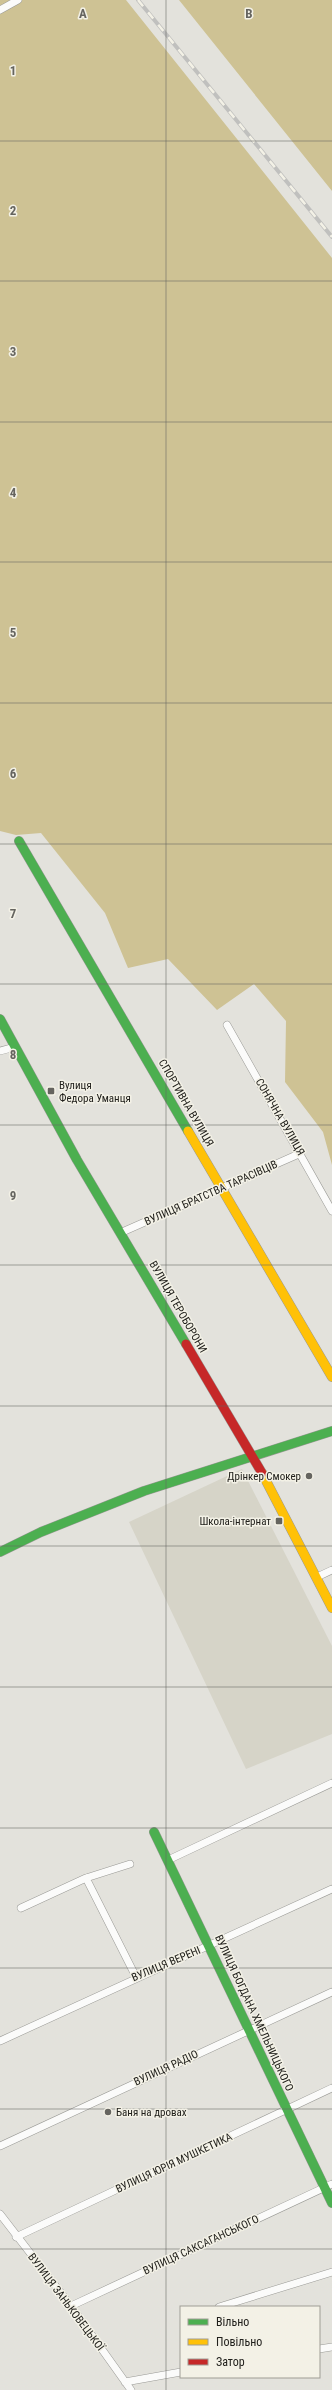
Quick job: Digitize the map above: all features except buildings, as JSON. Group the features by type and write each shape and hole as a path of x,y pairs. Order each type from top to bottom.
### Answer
{"street":[{"path":"0,10 18,0"},
{"name":"СПОРТИВНА ВУЛИЦЯ","path":"19,841 332,1377"},
{"name":"ВУЛИЦЯ ТЕРОБОРОНИ","path":"0,1019 120,1233 280,1504 332,1608"},
{"name":"СОНЯЧНА ВУЛИЦЯ","path":"227,1025 301,1153 332,1211"},
{"path":"0,1051 15,1047"},
{"name":"ВУЛИЦЯ БРАТСТВА ТАРАСІВЦІВ","path":"120,1233 301,1153"},
{"path":"0,1552 17,1542 126,1497 251,1454 332,1431"},
{"path":"317,1577 332,1570"},
{"path":"168,1860 332,1783"},
{"name":"ВУЛИЦЯ БОГДАНА ХМЕЛЬНИЦЬКОГО","path":"154,1832 210,1946 286,2110 328,2186 332,2203"},
{"path":"21,1908 86,1878 130,1864"},
{"path":"86,1878 136,1977"},
{"name":"ВУЛИЦЯ ВЕРЕНІ","path":"0,2041 136,1977 210,1946 332,1889"},
{"name":"ВУЛИЦЯ РАДІО","path":"0,2146 249,2029 332,1992"},
{"name":"ВУЛИЦЯ ЮРІЯ МУШКЕТИКА","path":"16,2237 332,2088"},
{"name":"ВУЛИЦЯ САКСАГАНСЬКОГО","path":"71,2306 328,2186"},
{"name":"ВУЛИЦЯ ЗАНЬКОВЕЦЬКОЇ","path":"0,2214 16,2237 71,2306 131,2390"},
{"path":"222,2306 332,2272"},
{"path":"320,2349 332,2347"},
{"path":"125,2382 180,2372"}],"shaded area":[{"path":"0,0 126,0 332,258 332,1165 323,1132 285,1082 286,1021 254,984 217,1010 168,959 128,968 105,913 41,833 16,835 0,831"},
{"path":"179,0 332,0 332,191"},
{"path":"242,1469 332,1646 332,1734 246,1769 129,1522"}],"railway":[{"path":"138,0 332,237"}],"traffic: fast":[{"path":"19,841 188,1131"},
{"path":"0,1019 77,1160 186,1344"},
{"path":"0,1552 41,1532 144,1491 332,1431"},
{"path":"154,1832 332,2203"}],"traffic: slow":[{"path":"188,1131 332,1377"},
{"path":"262,1473 332,1608"}],"traffic: jam":[{"path":"186,1344 262,1473"}],"place":[{"name":"Вулиця Федора Уманця","path":"51,1091"},
{"name":"Дрінкер Смокер","path":"309,1476"},
{"name":"Школа-інтернат","path":"279,1521"},
{"name":"Баня на дровах","path":"108,2112"}]}
